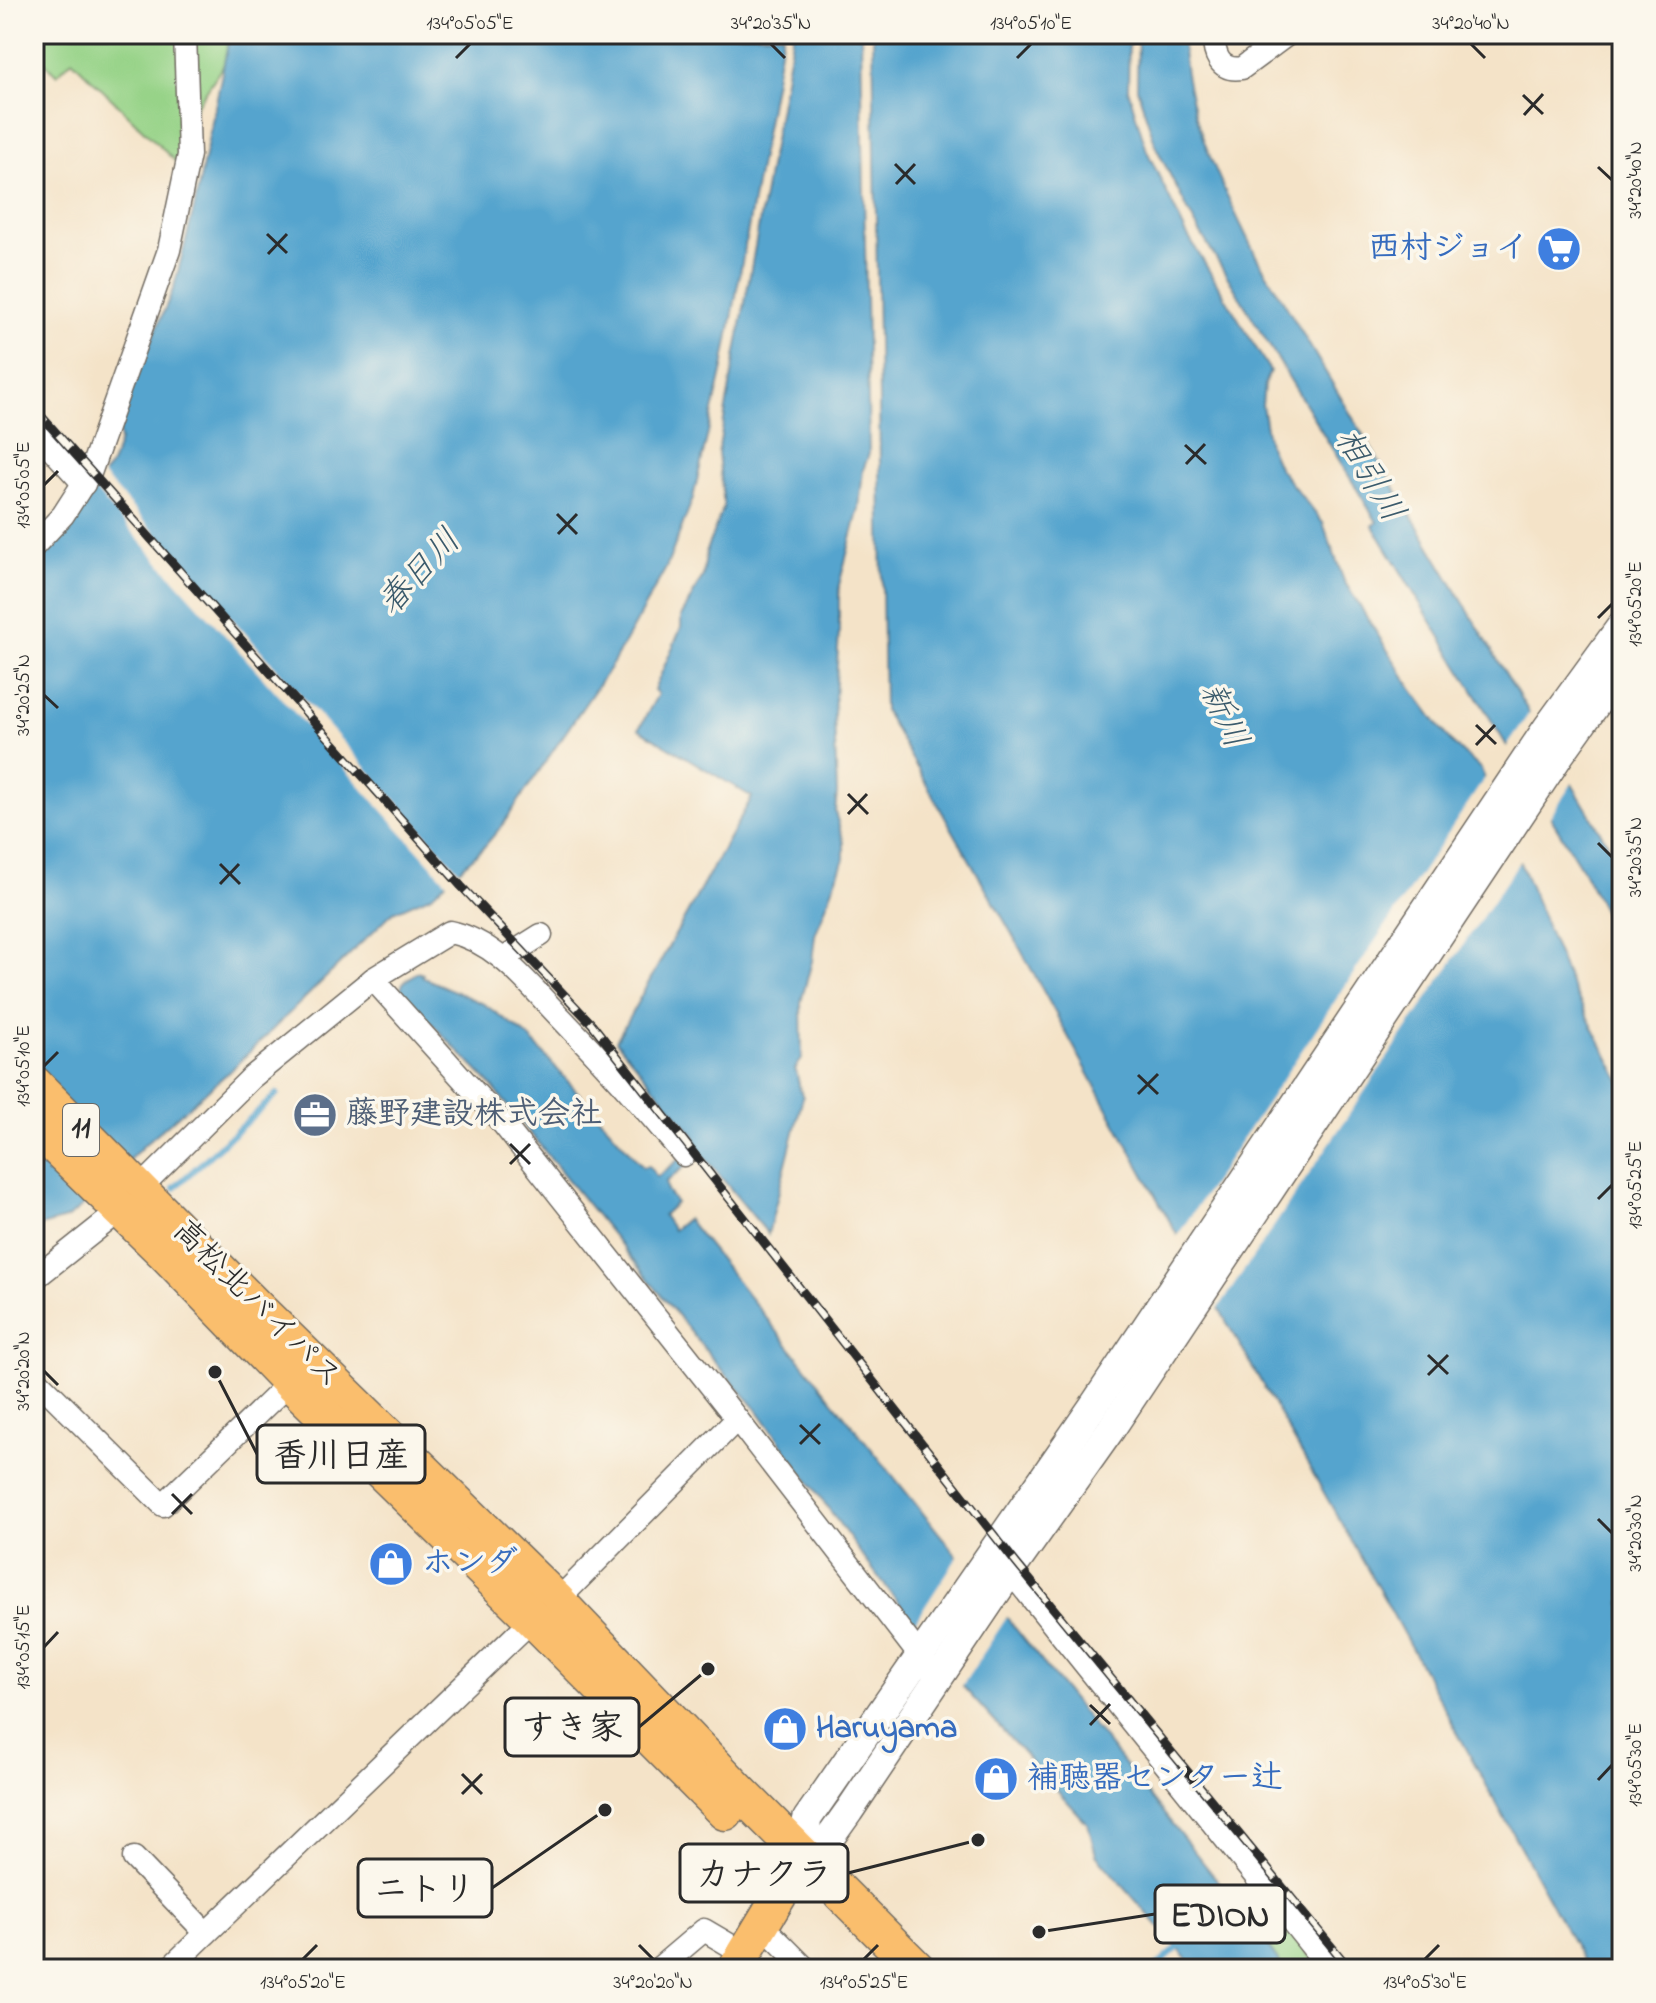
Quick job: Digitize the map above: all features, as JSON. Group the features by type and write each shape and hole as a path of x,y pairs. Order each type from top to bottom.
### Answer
{"highway":[{"name":"高松北バイパス","path":"34,1084 123,1193 250,1321 545,1610 745,1798 882,1969"},
{"name":"高松北バイパス","path":"34,1125 123,1193"},
{"name":"高松北バイパス","path":"250,1321 290,1382 545,1610"},
{"name":"高松北バイパス","path":"798,1866 917,1969"}],"main road":[{"path":"740,1961 798,1866"}],"street":[{"path":"34,546 63,515 84,484 123,384 169,250 189,155 185,34"},
{"path":"1214,34 1213,52 1220,61 1235,69 1242,68 1288,34"},
{"path":"34,429 84,484"},
{"path":"798,1866 807,1819 932,1663 995,1571 1094,1405 1547,728 1622,625"},
{"path":"995,1571 1111,1429 1561,753 1622,668"},
{"path":"34,1279 123,1193 251,1078 373,979 450,932 463,935 503,959 623,1081 684,1155"},
{"path":"503,959 541,935"},
{"path":"373,979 504,1125 932,1663"},
{"path":"34,1377 163,1505 290,1382"},
{"path":"169,1969 545,1610 737,1419"},
{"path":"995,1571 1330,1969"},
{"path":"134,1858 206,1933"},
{"path":"762,1925 806,1969"},
{"path":"658,1969 704,1930 740,1961"}],"green space":[{"path":"34,34 230,34 224,64 195,108 181,167 72,60 57,75 34,52"},
{"path":"1261,1895 1320,1969 1284,1969 1242,1911"}],"water":[{"name":"春日川","path":"230,34 783,34 723,368 693,498 666,568 613,663 501,827 483,848 432,895 393,912 230,1071 145,1144 83,1206 66,1219 34,1228 34,552 110,467 120,441 117,423 174,287 194,209"},
{"path":"793,34 861,34 869,454 839,585 834,715 835,812 844,843 844,859 815,935 801,1002 802,1059 795,1069 803,1097 768,1234 701,1153 666,1182 667,1191 676,1203 663,1215 673,1230 687,1219 1242,1911 1284,1969 1196,1969 1096,1855 1088,1824 966,1690 864,1558 756,1408 720,1368 492,1086 400,991 403,983 417,972 484,1004 529,1037 643,1167 649,1166 657,1177 697,1145 695,1136 616,1041 752,797 639,729 658,694 654,690 681,628 681,617 703,576 707,548 724,506 718,453"},
{"name":"新川","path":"873,34 1129,34 1128,89 1147,151 1185,231 1270,371 1264,385 1262,405 1269,446 1278,467 1323,523 1344,581 1412,689 1450,741 1481,769 1570,983 1622,1084 1622,1969 1587,1969 1385,1600 884,710"},
{"name":"相引川","path":"1138,34 1182,34 1197,121 1217,174 1255,254 1622,868 1622,946 1582,869 1373,526 1377,522 1194,222 1157,149 1137,88"}],"pier":[{"path":"101,473 462,874 450,886 90,485"},
{"path":"1532,709 1573,782 1548,820 1505,749"},
{"path":"1487,775 1522,858 1216,1312 1175,1239"},
{"path":"960,1553 1009,1614 960,1689 912,1626"}],"waterway":[{"path":"174,1188 277,1094"},
{"path":"1154,1969 1181,1945"}],"railway":[{"path":"34,408 461,886 592,1024 1016,1563 1350,1969"}],"place":[{"name":"西村ジョイ","path":"1559,249"},
{"name":"藤野建設株式会社","path":"315,1115"},
{"name":"香川日産","path":"215,1372"},
{"name":"ホンダ","path":"391,1564"},
{"name":"すき家","path":"708,1669"},
{"name":"Haruyama","path":"785,1729"},
{"name":"補聴器センター辻","path":"996,1779"},
{"name":"ニトリ","path":"605,1810"},
{"name":"カナクラ","path":"978,1840"},
{"name":"EDION","path":"1039,1932"}]}
